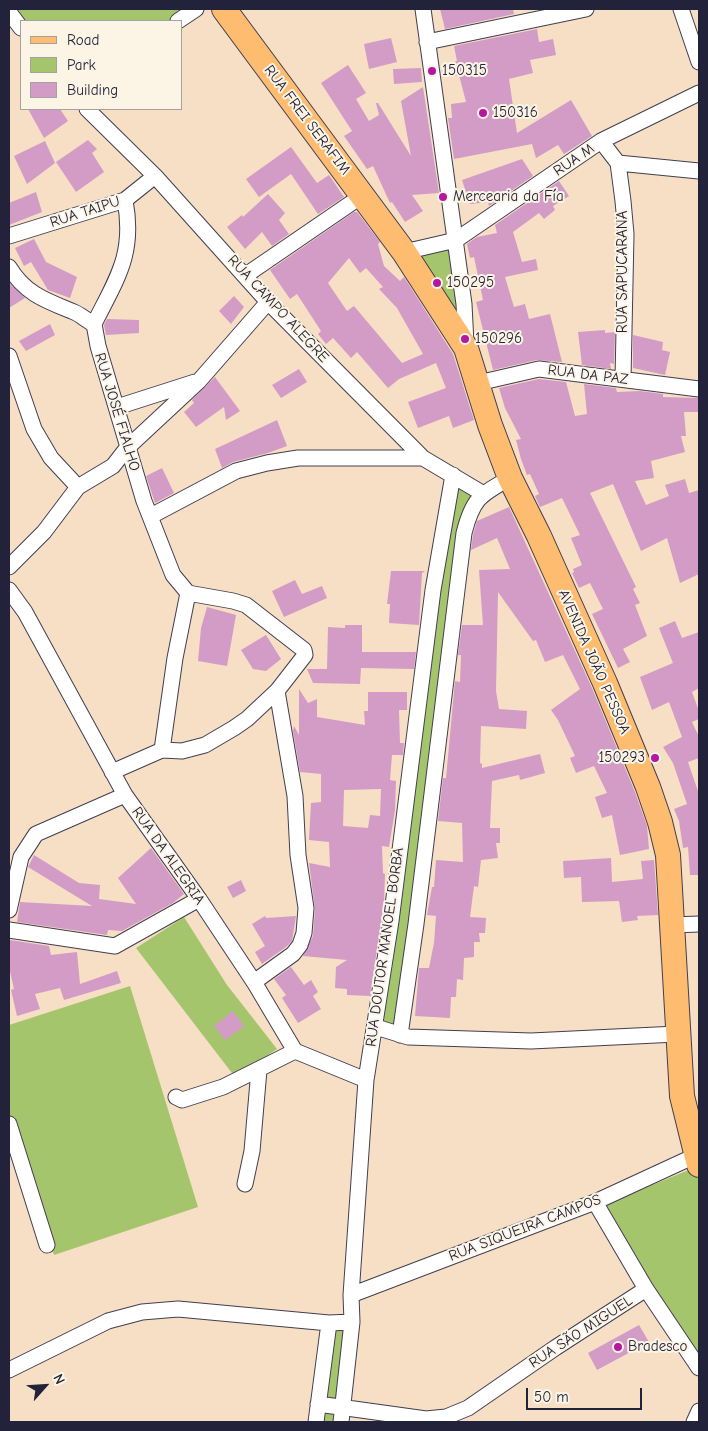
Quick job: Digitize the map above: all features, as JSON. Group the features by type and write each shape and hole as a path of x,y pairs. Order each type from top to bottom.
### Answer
{"main road":[{"name":"RUA FREI SERAFIM","path":"224,9 404,252"},
{"name":"AVENIDA JOÃO PESSOA","path":"404,252 466,348 510,478 539,536 605,683 648,787 660,822 668,855 682,1096 698,1158"}],"street":[{"path":"180,20 196,9"},
{"path":"423,9 456,240 464,304 466,348"},
{"path":"428,42 586,9"},
{"path":"684,11 699,62"},
{"path":"9,12 20,27"},
{"name":"RUA M","path":"456,240 601,141 699,93"},
{"name":"RUA CAMPO ALEGRE","path":"88,110 154,176 268,302 423,458 482,494"},
{"path":"601,141 618,163 699,171"},
{"name":"RUA SAPUCARANA","path":"618,163 626,234 623,378"},
{"name":"RUA TAIPU","path":"9,236 125,200 154,176"},
{"path":"246,276 363,195"},
{"path":"9,267 17,282 31,293 48,303 76,313 94,324 123,266 129,222 125,200"},
{"path":"404,252 456,240"},
{"path":"9,567 44,532 78,487 113,466 127,448 199,381 268,302"},
{"name":"RUA JOSÉ FIALHO","path":"94,324 98,346 117,407 127,448 173,575 188,593"},
{"path":"9,356 34,429 51,458 78,487"},
{"name":"RUA DA PAZ","path":"478,383 539,369 699,389"},
{"path":"117,407 199,381"},
{"path":"151,516 236,472 267,463 298,458 423,458"},
{"name":"RUA DOUTOR MANOEL BORBA","path":"342,1415 352,1322 351,1295 366,1080 376,1027 391,921 433,590 453,475"},
{"path":"482,494 510,478"},
{"name":"RUA DOUTOR MANOEL BORBA","path":"400,1035 428,830 464,533 472,508 482,494"},
{"name":"RUA DA ALEGRIA","path":"9,590 30,620 125,795 199,899 254,982 295,1051"},
{"path":"112,772 162,750 182,751 204,745 247,719 277,691 305,655 304,650 246,605 233,600 188,593 162,750"},
{"path":"254,982 294,954 300,946 304,933 306,908 298,855 296,796 277,691"},
{"path":"414,737 439,738"},
{"path":"9,910 20,857 36,834 125,795"},
{"path":"401,831 428,830"},
{"path":"9,930 115,946 199,899"},
{"path":"391,921 416,924"},
{"path":"673,925 699,924"},
{"path":"376,1027 400,1035 531,1041 677,1034"},
{"path":"176,1096 182,1100 223,1087 295,1051 366,1080"},
{"path":"245,1184 252,1151 259,1070"},
{"path":"9,1124 47,1245"},
{"name":"RUA SIQUEIRA CAMPOS","path":"351,1295 595,1202 698,1158"},
{"path":"595,1202 646,1289 699,1368"},
{"name":"RUA SÃO MIGUEL","path":"318,1404 342,1415 426,1419 446,1417 468,1408 555,1348 646,1289"},
{"path":"9,1370 108,1321 142,1312 178,1309 329,1323 352,1322"},
{"path":"316,1422 329,1323"},
{"path":"694,1422 699,1411"}],"green space":[{"path":"14,9 187,9 182,20 21,20"},
{"path":"452,250 464,333 408,253"},
{"path":"457,478 480,497 470,520 408,1036 381,1037 435,592"},
{"path":"184,917 227,985 277,1049 235,1077 136,948"},
{"path":"130,986 198,1207 54,1255 9,1115 9,1025"},
{"path":"696,1167 699,1175 699,1376 606,1204"},
{"path":"331,1320 355,1323 344,1422 315,1422"}],"building":[{"path":"440,9 513,9 514,14 445,29"},
{"path":"537,29 539,42 553,39 556,55 530,60 533,73 509,79 517,133 571,100 592,136 564,154 558,145 536,158 532,144 454,159 448,118 452,118 451,104 466,102 459,75 455,76 452,63 457,61 454,46"},
{"path":"391,38 397,62 369,69 364,44"},
{"path":"348,65 366,93 356,99 369,121 379,115 376,103 378,103 411,156 401,101 423,87 439,193 412,195 423,211 405,222 392,202 390,203 373,166 367,169 344,136 352,131 321,83"},
{"path":"421,68 422,82 394,84 393,69"},
{"path":"29,110 61,110 68,121 44,138"},
{"path":"88,140 97,149 92,153 104,172 76,192 56,162"},
{"path":"45,141 55,163 27,184 14,156"},
{"path":"291,147 317,183 329,175 344,197 318,214 291,174 259,197 246,179"},
{"path":"522,159 533,176 489,206 488,202 470,204 462,180"},
{"path":"559,181 569,196 553,206 555,210 544,219 539,213 513,232 522,262 536,259 538,270 505,277 514,307 525,304 529,319 550,314 562,362 537,360 493,370 476,302 483,300 474,257 470,258 467,244 477,237 497,233 495,225"},
{"path":"36,192 42,212 9,225 9,203"},
{"path":"268,194 285,213 279,220 289,234 272,246 262,232 245,249 227,227 242,215 243,217"},
{"path":"354,212 357,212 380,242 378,244 384,266 400,281 404,277 453,354 474,420 453,428 449,416 418,428 408,402 446,388 436,363 399,379 388,388 357,352 351,358 333,338 326,344 318,334 321,331 297,294 290,299 270,270","holes":["349,258 360,273 366,268 383,287 379,289 397,308 423,354 402,363 354,306 347,311 328,283"]},
{"path":"34,239 46,262 77,277 70,298 48,290 31,262 24,266 15,248"},
{"path":"9,283 25,298 9,308"},
{"path":"234,296 244,307 231,324 219,311"},
{"path":"107,319 139,320 139,333 106,335 104,325"},
{"path":"50,324 55,335 26,351 19,341"},
{"path":"605,330 605,333 615,332 614,364 610,363 611,369 582,365 578,332"},
{"path":"633,335 663,342 662,350 670,352 665,375 633,368"},
{"path":"299,369 307,382 281,398 272,385"},
{"path":"215,377 240,411 226,420 224,407 196,427 184,412 194,403 192,400"},
{"path":"539,379 566,382 575,416 587,414 584,384 616,388 617,392 640,391 663,394 663,397 699,398 699,412 684,412 686,436 681,436 685,452 651,461 654,478 635,481 646,505 669,496 665,485 685,479 689,493 699,490 699,574 680,583 667,538 641,551 613,484 590,493 636,587 633,589 640,603 635,605 647,636 623,649 630,662 618,668 592,614 603,609 590,583 579,588 572,573 574,572 573,569 582,565 571,538 580,535 562,498 540,507 535,496 539,494 530,474 527,475 521,459 516,440 521,439 505,408 499,388"},
{"path":"277,420 287,446 233,462 222,468 215,449"},
{"path":"162,468 174,493 155,503 146,476"},
{"path":"509,507 592,688 635,792 647,826 649,849 620,855 612,815 602,818 595,797 607,793 594,766 576,773 570,758 575,756 558,720 551,710 580,689 563,655 545,662 536,640 533,641 498,592 496,691 499,709 527,711 526,729 481,726 480,763 482,768 540,754 545,773 520,780 519,775 492,781 490,828 500,828 500,843 496,843 498,858 481,860 478,887 474,886 470,917 486,918 485,933 479,933 480,942 474,942 474,957 464,958 463,980 457,979 456,997 451,997 450,1018 415,1016 419,968 429,968 434,943 436,916 427,915 432,887 434,887 436,860 463,862 462,823 438,821 443,778 446,778 455,681 460,682 461,655 458,655 462,625 483,625 479,570 510,569 497,538 471,550 473,535 477,521"},
{"path":"391,571 425,571 422,573 419,625 389,623 390,604 387,604"},
{"path":"295,580 302,594 322,586 327,598 284,617 272,591"},
{"path":"207,607 236,615 227,666 198,661 201,628"},
{"path":"675,621 682,638 699,632 699,688 692,692 699,711 699,719 692,722 699,737 699,758 688,762 699,794 699,875 690,875 688,847 683,848 679,821 674,809 687,804 673,763 663,747 682,737 669,702 652,710 640,677 673,663 659,628"},
{"path":"345,625 362,625 362,652 416,652 414,669 361,668 360,684 313,683 307,669 327,669 328,627 345,628"},
{"path":"266,635 281,659 266,671 253,669 241,650"},
{"path":"299,689 308,703 317,699 317,717 365,725 364,711 368,711 368,692 407,692 407,710 399,710 400,743 404,743 403,755 392,755 390,780 396,781 395,810 389,847 382,846 383,873 385,874 384,903 370,996 347,995 347,989 335,988 336,967 347,960 303,956 313,936 315,909 309,863 330,867 329,842 309,840 311,803 321,802 321,774 300,772 293,731 294,726 299,735","holes":["381,789 380,816 370,815 368,828 343,826 344,790"]},
{"path":"151,848 184,894 173,903 122,931 108,930 107,935 17,922 20,902 92,906 28,867 34,855 79,883 100,885 99,899 136,904 118,878"},
{"path":"611,858 612,882 643,879 641,861 654,860 658,915 637,916 638,920 622,922 619,901 582,902 581,877 564,878 563,861"},
{"path":"241,880 246,891 233,898 227,887"},
{"path":"265,916 266,918 296,916 292,941 262,964 255,952 265,946 252,924"},
{"path":"10,940 49,946 51,955 77,952 80,984 117,971 121,983 64,1000 60,988 35,994 40,1009 17,1016 11,990 14,989 9,967"},
{"path":"291,967 304,985 311,980 318,992 313,996 321,1009 298,1023 282,998 286,995 274,979"},
{"path":"233,1011 244,1026 225,1040 214,1026"},
{"name":"Bradesco","path":"639,1325 649,1342 597,1370 588,1353"}],"place":[{"name":"150315","path":"432,71"},
{"name":"150316","path":"483,113"},
{"name":"Mercearia da Fía","path":"443,197"},
{"name":"150295","path":"437,283"},
{"name":"150296","path":"465,339"},
{"name":"150293","path":"655,758"},
{"name":"Bradesco","path":"618,1347"}]}
